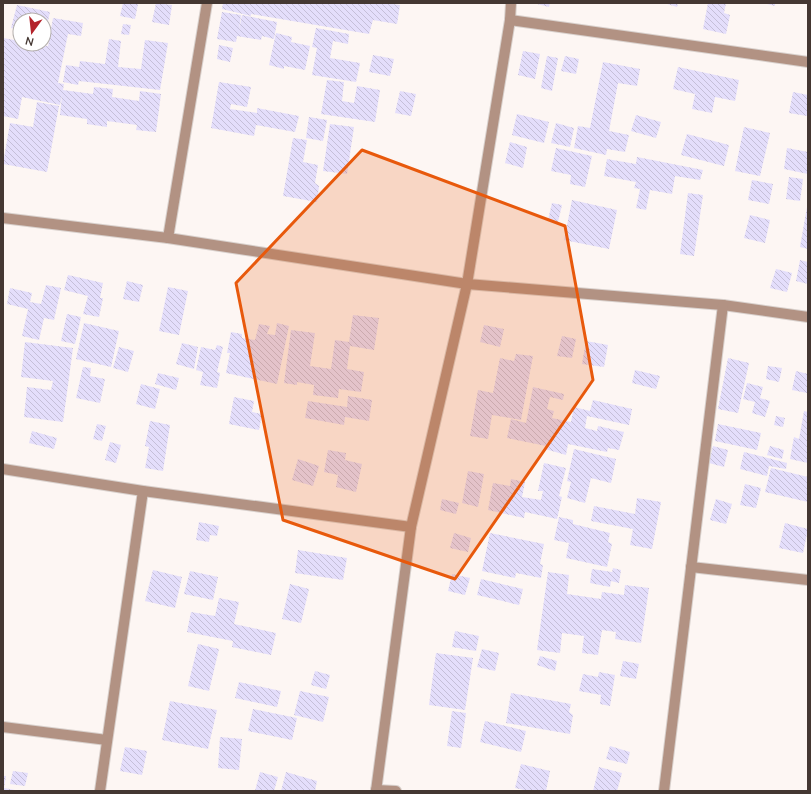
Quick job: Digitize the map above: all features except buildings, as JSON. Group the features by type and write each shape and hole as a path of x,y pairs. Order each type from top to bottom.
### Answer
{"street":[{"path":"168,238 207,3"},
{"path":"396,791 376,790 411,528 467,284 510,20 511,3"},
{"path":"510,20 808,62"},
{"path":"3,218 168,238 467,284 722,305 808,317"},
{"path":"664,791 722,305"},
{"path":"3,470 411,528"},
{"path":"100,791 143,491"},
{"path":"691,567 808,580"},
{"path":"3,726 107,740"}],"highlighted area":[{"path":"362,150 565,226 593,380 455,579 283,520 236,283"}]}
